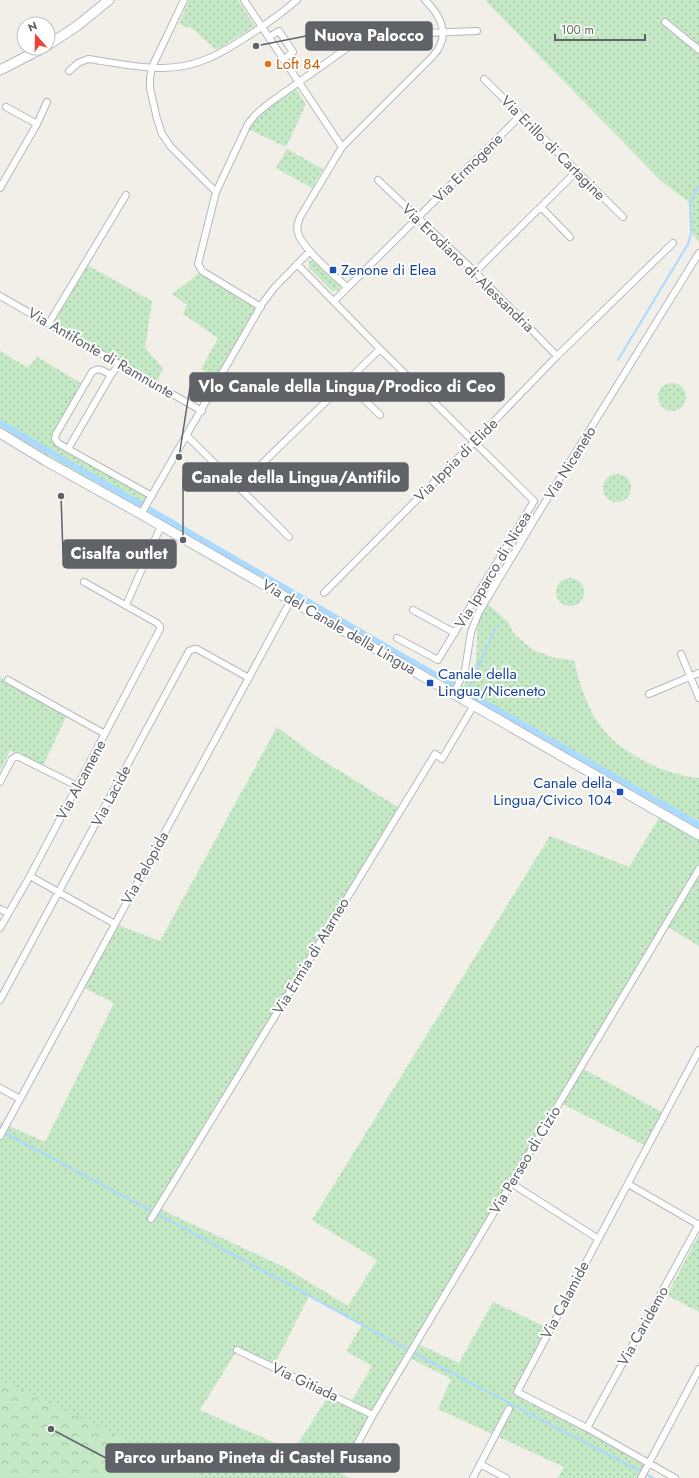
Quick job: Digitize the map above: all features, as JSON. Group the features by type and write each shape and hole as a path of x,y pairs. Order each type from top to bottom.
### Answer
{"street":[{"path":"56,40 71,30 108,0"},
{"path":"184,0 152,67 150,74 150,88 162,134 171,147 216,192"},
{"path":"244,0 342,147"},
{"path":"69,71 78,63 88,59 152,67 183,66 208,60 262,27 297,0"},
{"path":"347,287 310,251 299,236 297,229 298,222 342,147 435,54 440,46 444,33 437,14 425,0"},
{"path":"665,22 699,50"},
{"path":"269,37 279,31 293,52 284,59"},
{"path":"261,307 202,271 198,266 216,192 250,121 268,104 365,37 383,34 477,31"},
{"path":"0,70 27,56"},
{"name":"Via Erillo di Cartagine","path":"484,79 623,217"},
{"path":"0,187 37,124 47,102"},
{"path":"6,107 37,124"},
{"name":"Via Ermogene","path":"334,301 520,116"},
{"path":"475,272 576,172"},
{"name":"Via Erodiano di Alessandria","path":"378,180 475,272 557,356"},
{"path":"50,323 126,194"},
{"path":"541,207 570,237"},
{"name":"Via Ippia di Elide","path":"324,593 557,356 673,243"},
{"path":"142,512 261,307 274,288 310,251"},
{"name":"Via Niceneto","path":"455,691 466,668 471,634 476,620 542,507 699,253"},
{"name":"Via Ipparco di Nicea","path":"298,264 380,349 534,501 438,660 397,638"},
{"name":"Via Antifonte di Ramnunte","path":"0,296 50,323 202,411"},
{"path":"238,487 380,349"},
{"path":"68,449 111,375 119,364"},
{"path":"111,375 99,369 93,371 57,430 55,439 58,443 150,498"},
{"path":"346,382 380,415"},
{"name":"Via del Canale della Lingua","path":"0,433 56,466 142,512 162,526 291,600 455,691 474,705 699,835"},
{"path":"187,436 289,537"},
{"path":"534,501 542,507"},
{"path":"84,582 126,605 162,526"},
{"name":"Via Pelopida","path":"0,1136 291,600"},
{"name":"Via Alcamene","path":"0,928 30,876 159,630 160,626 157,623 126,605"},
{"path":"413,610 455,633"},
{"name":"Via Lacide","path":"0,1000 189,651 197,648 249,678"},
{"path":"681,654 699,698"},
{"path":"649,694 699,673"},
{"path":"8,680 105,734"},
{"name":"Via Ermia di Atarneo","path":"151,1220 435,754 442,758 474,705"},
{"path":"0,782 12,758 17,756 77,786"},
{"name":"Via Perseo di Cizio","path":"353,1452 373,1414 699,868"},
{"path":"30,876 115,924"},
{"path":"0,909 8,913"},
{"name":"Via Calamide","path":"675,1478 587,1428 517,1392 699,1050"},
{"path":"0,1088 20,1099"},
{"path":"511,1182 598,1238"},
{"path":"628,1184 699,1224"},
{"name":"Via Caridemo","path":"587,1428 699,1224"},
{"name":"Via Gitiada","path":"237,1350 373,1414"},
{"path":"641,1478 699,1369"},
{"path":"473,1478 509,1409"},
{"path":"480,1464 506,1478"}],"green space":[{"path":"189,0 238,0 255,26 216,50 193,29 179,24"},
{"path":"485,0 699,0 699,242 691,233 690,203 660,180"},
{"path":"296,89 306,104 286,147 248,129 270,106"},
{"path":"287,149 323,169 312,188 276,168"},
{"path":"312,260 317,261 341,285 339,290 332,291 309,268 309,262"},
{"path":"85,264 152,301 145,348 163,368 155,385 49,323"},
{"path":"202,271 261,307 220,380 201,369 218,338 183,314 187,305 172,294"},
{"path":"0,351 28,368 37,357 84,385 57,442 152,496 141,514 0,432"},
{"path":"672,383 682,387 686,397 682,407 672,411 662,407 658,397 662,387"},
{"path":"617,474 627,478 631,488 627,498 617,502 607,498 603,488 607,478"},
{"path":"570,578 580,582 584,592 580,602 570,606 560,602 556,592 560,582"},
{"path":"488,604 509,623 514,634 533,650 554,658 574,660 578,678 588,704 596,720 609,737 645,762 673,773 699,778 699,831 463,695 461,690 476,662 478,620"},
{"path":"0,677 68,713 42,768 10,750 0,771"},
{"path":"277,727 317,757 401,809 158,1208 284,1267 348,1306 377,1260 312,1220 550,836 629,867 662,813 699,835 699,946 665,925 580,1067 665,1114 648,1147 559,1102 416,1343 459,1363 493,1302 550,1329 517,1392 649,1463 641,1478 558,1478 564,1467 438,1409 451,1379 408,1357 353,1452 342,1474 350,1478 101,1478 0,1422 0,1122 45,1142 114,1003 81,986 115,924 160,941","holes":["309,1296 362,1325 346,1351 372,1366 350,1404 330,1394 293,1451 200,1410 237,1350 273,1367"]},
{"path":"699,1235 699,1312 667,1295"},
{"path":"0,1379 203,1478 0,1478"}],"waterway":[{"path":"618,360 688,244 691,233 690,203 699,186"},
{"path":"0,423 404,657 699,825"},
{"path":"467,692 497,625"},
{"path":"3,1132 277,1278 404,1348 653,1478"}],"place":[{"name":"Nuova Palocco","path":"256,46"},
{"name":"Loft 84","path":"268,64"},
{"name":"Zenone di Elea","path":"333,270"},
{"name":"Vlo Canale della Lingua/Prodico di Ceo","path":"179,457"},
{"name":"Cisalfa outlet","path":"61,496"},
{"name":"Canale della Lingua/Antifilo","path":"183,540"},
{"name":"Canale della Lingua/Niceneto","path":"430,683"},
{"name":"Canale della Lingua/Civico 104","path":"620,792"},
{"name":"Parco urbano Pineta di Castel Fusano","path":"51,1429"}]}
